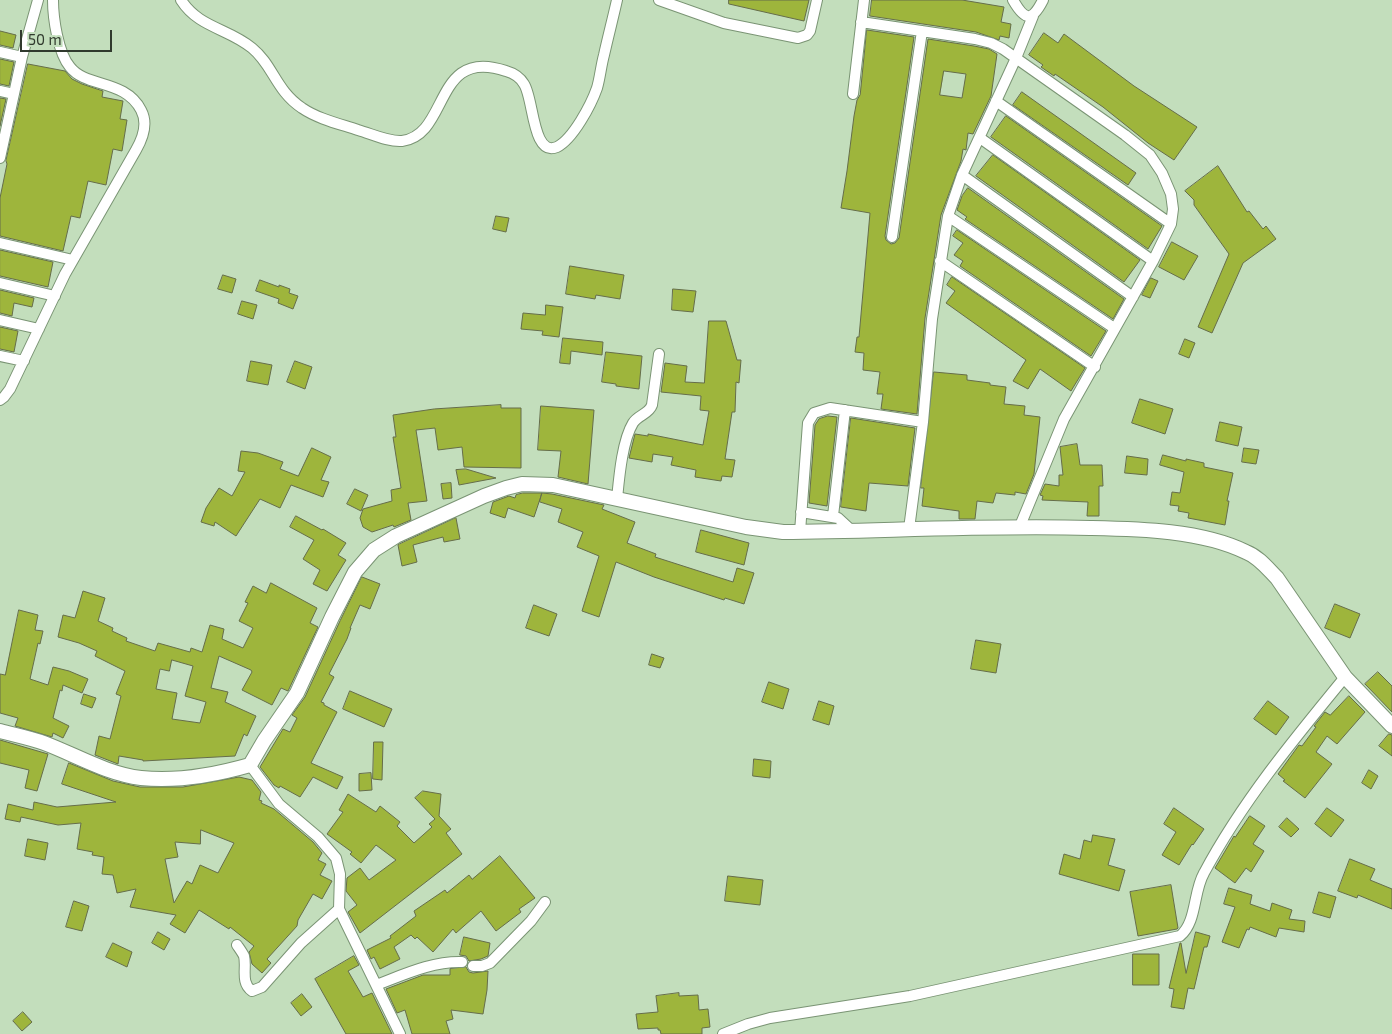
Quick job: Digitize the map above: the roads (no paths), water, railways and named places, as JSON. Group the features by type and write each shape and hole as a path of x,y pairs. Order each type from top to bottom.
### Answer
{"street":[{"path":"0,158 3,131 38,0"},
{"path":"0,400 10,389 73,260 140,142 144,124 142,112 128,95 119,89 76,73 70,68 62,52 53,0"},
{"path":"181,0 192,15 252,48 265,61 283,92 302,109 315,116 392,141 411,139 418,135 426,126 452,81 460,73 476,67 492,67 517,76 525,84 532,105 538,137 544,146 555,148 563,143 574,131 596,89 617,0"},
{"path":"659,0 724,23 798,38 807,35 810,31 816,0"},
{"path":"853,94 864,0"},
{"path":"1013,0 1021,12 1025,15 1033,16"},
{"path":"909,528 924,422 932,319 948,216 962,175 1016,58 1033,16 1036,14 1042,0"},
{"path":"861,22 991,43 1016,58 1150,155 1162,173 1171,194 1173,209 1171,224 1153,261 1114,328 1095,367 1064,419 1020,526"},
{"path":"892,237 922,31"},
{"path":"0,52 22,57"},
{"path":"0,92 14,94"},
{"path":"996,101 1171,224"},
{"path":"980,138 1153,261"},
{"path":"962,175 1132,297"},
{"path":"948,216 1114,328"},
{"path":"0,243 73,260"},
{"path":"940,261 1095,367"},
{"path":"0,283 55,296"},
{"path":"0,320 39,329"},
{"path":"617,499 622,461 630,430 635,420 650,410 652,406 659,354"},
{"path":"0,356 24,361"},
{"path":"800,532 808,423 814,413 830,408 924,422"},
{"path":"833,516 845,410"},
{"path":"0,731 42,742 91,763 140,778 201,776 250,765 297,693 354,572 374,550 396,536 484,496 522,484 552,485 746,527 783,532 1020,526 1129,529 1189,536 1224,543 1248,552 1278,578 1345,677 1392,726"},
{"path":"802,512 833,516 842,520 852,531"},
{"path":"723,1034 770,1018 910,996 1180,936 1187,930 1190,923 1202,875 1234,823 1296,737 1345,677"},
{"path":"250,765 279,804 318,837 336,858 340,874 339,909 400,1034"},
{"path":"473,966 482,966 490,963 531,921 545,902"},
{"path":"237,945 244,956 244,978 247,986 252,991 256,991 262,987 301,944 339,909"},
{"path":"376,985 426,967 450,962 462,962"}]}
